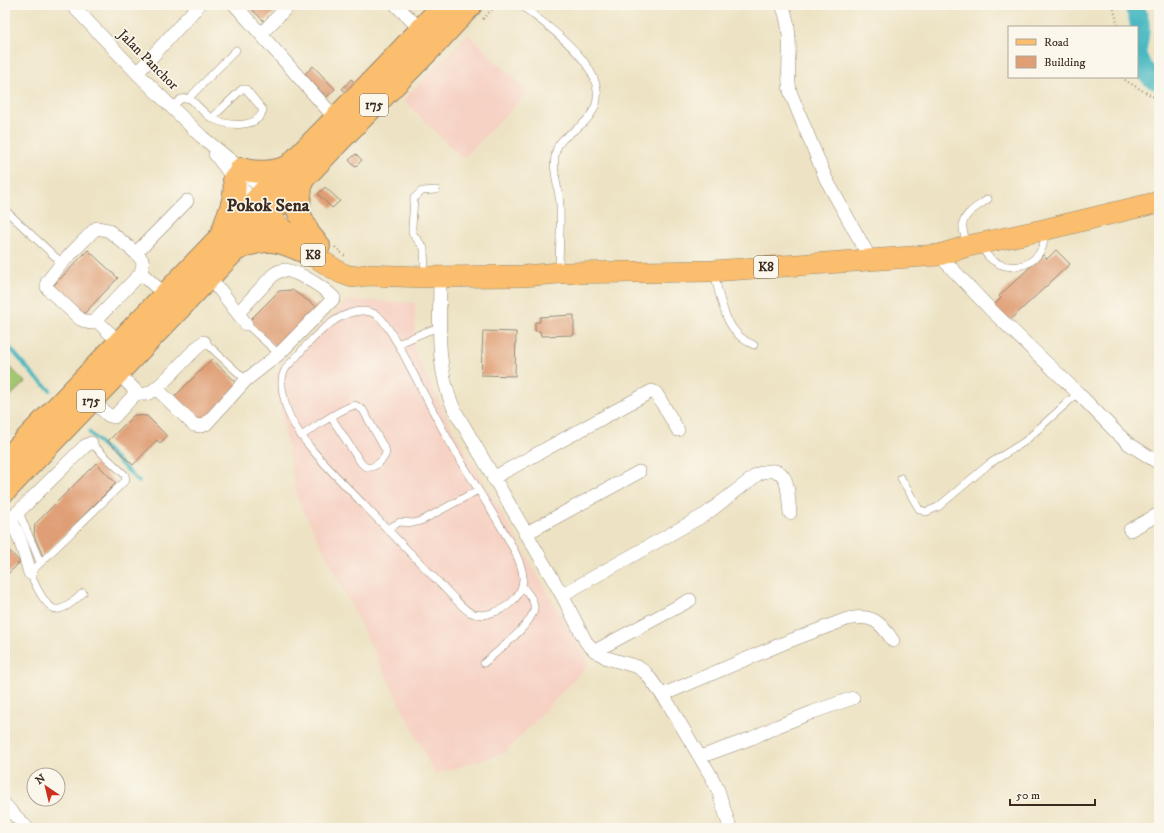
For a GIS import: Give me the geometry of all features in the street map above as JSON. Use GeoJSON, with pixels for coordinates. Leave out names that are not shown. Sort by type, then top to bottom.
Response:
{"type":"FeatureCollection","features":[{"type":"Feature","properties":{"kind":"highway","name":"175"},"geometry":{"type":"LineString","coordinates":[[296,173],[335,118],[421,30],[443,5]]}},
{"type":"Feature","properties":{"kind":"highway","name":"175"},"geometry":{"type":"LineString","coordinates":[[5,461],[165,294],[228,243],[296,173],[435,44],[476,13]]}},
{"type":"Feature","properties":{"kind":"highway"},"geometry":{"type":"LineString","coordinates":[[277,170],[296,173],[298,211],[309,234],[321,248],[277,240],[228,243],[238,174],[255,172],[262,173],[277,170]]}},
{"type":"Feature","properties":{"kind":"highway","name":"175"},"geometry":{"type":"LineString","coordinates":[[5,491],[208,279],[228,243]]}},
{"type":"Feature","properties":{"kind":"main road","name":"K8"},"geometry":{"type":"LineString","coordinates":[[266,204],[321,248],[341,272],[352,277],[367,275],[524,276],[559,273],[713,271],[939,255],[974,245],[1044,230],[1159,202]]}},
{"type":"Feature","properties":{"kind":"street","name":"Jalan Panchor"},"geometry":{"type":"LineString","coordinates":[[72,5],[266,204]]}},
{"type":"Feature","properties":{"kind":"street"},"geometry":{"type":"LineString","coordinates":[[137,73],[199,5]]}},
{"type":"Feature","properties":{"kind":"street"},"geometry":{"type":"LineString","coordinates":[[235,5],[335,118]]}},
{"type":"Feature","properties":{"kind":"street"},"geometry":{"type":"LineString","coordinates":[[261,34],[289,5]]}},
{"type":"Feature","properties":{"kind":"street"},"geometry":{"type":"LineString","coordinates":[[396,5],[421,30]]}},
{"type":"Feature","properties":{"kind":"street"},"geometry":{"type":"LineString","coordinates":[[782,5],[788,24],[788,84],[791,94],[826,179],[871,260]]}},
{"type":"Feature","properties":{"kind":"street"},"geometry":{"type":"LineString","coordinates":[[136,253],[187,201]]}},
{"type":"Feature","properties":{"kind":"street"},"geometry":{"type":"LineString","coordinates":[[98,228],[108,230],[136,253],[142,260],[143,264],[141,273],[96,320],[90,323],[80,319],[49,290],[47,286],[47,282],[62,263],[93,231],[98,228]]}},
{"type":"Feature","properties":{"kind":"street"},"geometry":{"type":"LineString","coordinates":[[939,255],[991,310],[1129,444],[1159,463]]}},
{"type":"Feature","properties":{"kind":"street"},"geometry":{"type":"LineString","coordinates":[[156,388],[194,425],[201,426],[206,424],[246,380],[279,354],[334,298],[321,286],[284,270],[273,275],[242,318],[220,290],[208,279]]}},
{"type":"Feature","properties":{"kind":"street"},"geometry":{"type":"LineString","coordinates":[[141,273],[165,294]]}},
{"type":"Feature","properties":{"kind":"street"},"geometry":{"type":"LineString","coordinates":[[432,276],[440,328],[441,358],[448,396],[454,409],[525,534],[562,595],[586,642],[607,658],[638,667],[646,674],[662,695],[700,757],[718,790],[730,828]]}},
{"type":"Feature","properties":{"kind":"street"},"geometry":{"type":"LineString","coordinates":[[96,320],[119,342]]}},
{"type":"Feature","properties":{"kind":"street"},"geometry":{"type":"LineString","coordinates":[[118,373],[137,392],[141,395],[146,394],[156,388],[204,342]]}},
{"type":"Feature","properties":{"kind":"street"},"geometry":{"type":"LineString","coordinates":[[493,478],[652,391],[656,393],[678,430]]}},
{"type":"Feature","properties":{"kind":"street"},"geometry":{"type":"LineString","coordinates":[[92,400],[108,415],[114,417],[137,392]]}},
{"type":"Feature","properties":{"kind":"street"},"geometry":{"type":"LineString","coordinates":[[30,573],[12,514],[85,446],[91,443]]}},
{"type":"Feature","properties":{"kind":"street"},"geometry":{"type":"LineString","coordinates":[[562,595],[706,514],[758,474],[768,470],[780,472],[786,480],[790,513]]}},
{"type":"Feature","properties":{"kind":"street"},"geometry":{"type":"LineString","coordinates":[[525,534],[639,472]]}},
{"type":"Feature","properties":{"kind":"street"},"geometry":{"type":"LineString","coordinates":[[1130,530],[1159,514]]}},
{"type":"Feature","properties":{"kind":"street"},"geometry":{"type":"LineString","coordinates":[[595,650],[690,600]]}},
{"type":"Feature","properties":{"kind":"street"},"geometry":{"type":"LineString","coordinates":[[662,695],[784,643],[847,619],[862,617],[876,620],[884,627],[893,641]]}},
{"type":"Feature","properties":{"kind":"street"},"geometry":{"type":"LineString","coordinates":[[700,757],[752,738],[813,712],[853,698]]}},
{"type":"Feature","properties":{"kind":"street"},"geometry":{"type":"LineString","coordinates":[[5,805],[26,828]]}},
{"type":"Feature","properties":{"kind":"lane"},"geometry":{"type":"LineString","coordinates":[[521,5],[561,38],[584,60],[593,75],[596,86],[596,100],[592,113],[586,122],[578,129],[561,140],[556,149],[554,159],[560,205],[559,273]]}},
{"type":"Feature","properties":{"kind":"lane"},"geometry":{"type":"LineString","coordinates":[[172,107],[181,99],[189,98],[236,50]]}},
{"type":"Feature","properties":{"kind":"lane"},"geometry":{"type":"LineString","coordinates":[[189,98],[212,118],[231,123],[249,124],[255,122],[262,115],[263,110],[246,89],[242,89],[212,118]]}},
{"type":"Feature","properties":{"kind":"lane"},"geometry":{"type":"LineString","coordinates":[[432,276],[424,248],[412,233],[412,227],[414,198],[422,191],[436,190]]}},
{"type":"Feature","properties":{"kind":"lane"},"geometry":{"type":"LineString","coordinates":[[988,199],[967,215],[964,219],[962,228],[974,245],[997,264],[1007,267],[1018,267],[1028,263],[1036,257],[1042,248],[1044,230]]}},
{"type":"Feature","properties":{"kind":"lane"},"geometry":{"type":"LineString","coordinates":[[5,210],[62,263]]}},
{"type":"Feature","properties":{"kind":"lane"},"geometry":{"type":"LineString","coordinates":[[713,271],[723,309],[731,327],[744,341],[754,345]]}},
{"type":"Feature","properties":{"kind":"lane"},"geometry":{"type":"LineString","coordinates":[[355,312],[369,312],[378,316],[384,322],[398,344],[448,439],[509,541],[522,568],[522,586],[516,598],[508,606],[496,612],[475,615],[462,606],[344,484],[301,436],[291,420],[286,406],[282,379],[285,370],[317,334],[328,325],[339,318],[355,312]]}},
{"type":"Feature","properties":{"kind":"lane"},"geometry":{"type":"LineString","coordinates":[[242,318],[279,354]]}},
{"type":"Feature","properties":{"kind":"lane"},"geometry":{"type":"LineString","coordinates":[[398,344],[425,332],[440,328]]}},
{"type":"Feature","properties":{"kind":"lane"},"geometry":{"type":"LineString","coordinates":[[204,342],[246,380]]}},
{"type":"Feature","properties":{"kind":"lane"},"geometry":{"type":"LineString","coordinates":[[902,478],[919,509],[926,512],[938,507],[989,464],[1024,442],[1078,393]]}},
{"type":"Feature","properties":{"kind":"lane"},"geometry":{"type":"LineString","coordinates":[[301,436],[331,417],[348,407],[354,405],[363,410],[386,451],[386,455],[383,460],[370,468],[366,467],[331,417]]}},
{"type":"Feature","properties":{"kind":"lane"},"geometry":{"type":"LineString","coordinates":[[83,593],[66,606],[56,610],[44,599],[30,573],[126,480],[125,475],[91,443]]}},
{"type":"Feature","properties":{"kind":"lane"},"geometry":{"type":"LineString","coordinates":[[387,529],[400,522],[414,523],[422,520],[478,490]]}},
{"type":"Feature","properties":{"kind":"lane"},"geometry":{"type":"LineString","coordinates":[[12,514],[40,562]]}},
{"type":"Feature","properties":{"kind":"lane"},"geometry":{"type":"LineString","coordinates":[[484,663],[529,621],[533,614],[534,604],[522,586]]}},
{"type":"Feature","properties":{"kind":"path"},"geometry":{"type":"LineString","coordinates":[[476,13],[496,5]]}},
{"type":"Feature","properties":{"kind":"path"},"geometry":{"type":"LineString","coordinates":[[1113,5],[1118,26]]}},
{"type":"Feature","properties":{"kind":"path"},"geometry":{"type":"LineString","coordinates":[[1123,78],[1159,100]]}},
{"type":"Feature","properties":{"kind":"path"},"geometry":{"type":"LineString","coordinates":[[321,248],[347,257]]}},
{"type":"Feature","properties":{"kind":"shaded area"},"geometry":{"type":"Polygon","coordinates":[[[468,34],[528,92],[463,159],[403,100],[468,34]]]}},
{"type":"Feature","properties":{"kind":"shaded area"},"geometry":{"type":"Polygon","coordinates":[[[347,300],[416,303],[414,351],[448,420],[589,664],[505,753],[435,774],[297,498],[274,374],[347,300]]]}},
{"type":"Feature","properties":{"kind":"green space"},"geometry":{"type":"Polygon","coordinates":[[[5,362],[25,382],[5,401],[5,362]]]}},
{"type":"Feature","properties":{"kind":"building"},"geometry":{"type":"Polygon","coordinates":[[[247,5],[281,5],[265,22],[247,5]]]}},
{"type":"Feature","properties":{"kind":"building"},"geometry":{"type":"Polygon","coordinates":[[[313,66],[335,89],[327,97],[304,75],[313,66]]]}},
{"type":"Feature","properties":{"kind":"building"},"geometry":{"type":"Polygon","coordinates":[[[351,79],[355,83],[346,92],[342,89],[351,79]]]}},
{"type":"Feature","properties":{"kind":"building"},"geometry":{"type":"Polygon","coordinates":[[[356,154],[362,160],[355,167],[349,160],[356,154]]]}},
{"type":"Feature","properties":{"kind":"building"},"geometry":{"type":"Polygon","coordinates":[[[325,187],[340,201],[332,208],[318,194],[325,187]]]}},
{"type":"Feature","properties":{"kind":"building"},"geometry":{"type":"Polygon","coordinates":[[[88,250],[118,278],[83,315],[53,286],[88,250]]]}},
{"type":"Feature","properties":{"kind":"building"},"geometry":{"type":"Polygon","coordinates":[[[1056,250],[1070,264],[1008,322],[993,306],[1001,298],[999,296],[1043,255],[1047,259],[1056,250]]]}},
{"type":"Feature","properties":{"kind":"building"},"geometry":{"type":"Polygon","coordinates":[[[292,290],[319,308],[278,349],[249,321],[279,291],[292,290]]]}},
{"type":"Feature","properties":{"kind":"building"},"geometry":{"type":"Polygon","coordinates":[[[574,315],[574,335],[541,336],[540,331],[535,331],[535,322],[540,322],[540,317],[574,315]]]}},
{"type":"Feature","properties":{"kind":"building"},"geometry":{"type":"Polygon","coordinates":[[[483,331],[516,332],[515,376],[481,375],[483,331]]]}},
{"type":"Feature","properties":{"kind":"building"},"geometry":{"type":"Polygon","coordinates":[[[212,359],[239,385],[200,425],[173,398],[212,359]]]}},
{"type":"Feature","properties":{"kind":"building"},"geometry":{"type":"Polygon","coordinates":[[[134,415],[147,416],[167,436],[160,443],[157,440],[133,465],[108,441],[134,415]]]}},
{"type":"Feature","properties":{"kind":"building"},"geometry":{"type":"Polygon","coordinates":[[[96,463],[116,483],[43,556],[34,535],[35,524],[96,463]]]}},
{"type":"Feature","properties":{"kind":"building"},"geometry":{"type":"Polygon","coordinates":[[[5,546],[20,562],[5,577],[5,546]]]}},
{"type":"Feature","properties":{"kind":"waterway"},"geometry":{"type":"LineString","coordinates":[[1133,5],[1140,26],[1138,43]]}},
{"type":"Feature","properties":{"kind":"waterway"},"geometry":{"type":"LineString","coordinates":[[1138,59],[1145,72],[1159,81]]}},
{"type":"Feature","properties":{"kind":"waterway"},"geometry":{"type":"LineString","coordinates":[[5,342],[35,377],[50,390]]}},
{"type":"Feature","properties":{"kind":"waterway"},"geometry":{"type":"LineString","coordinates":[[89,432],[139,482]]}},
{"type":"Feature","properties":{"kind":"district","name":"Pokok Sena"},"geometry":{"type":"Point","coordinates":[268,206]}}]}
